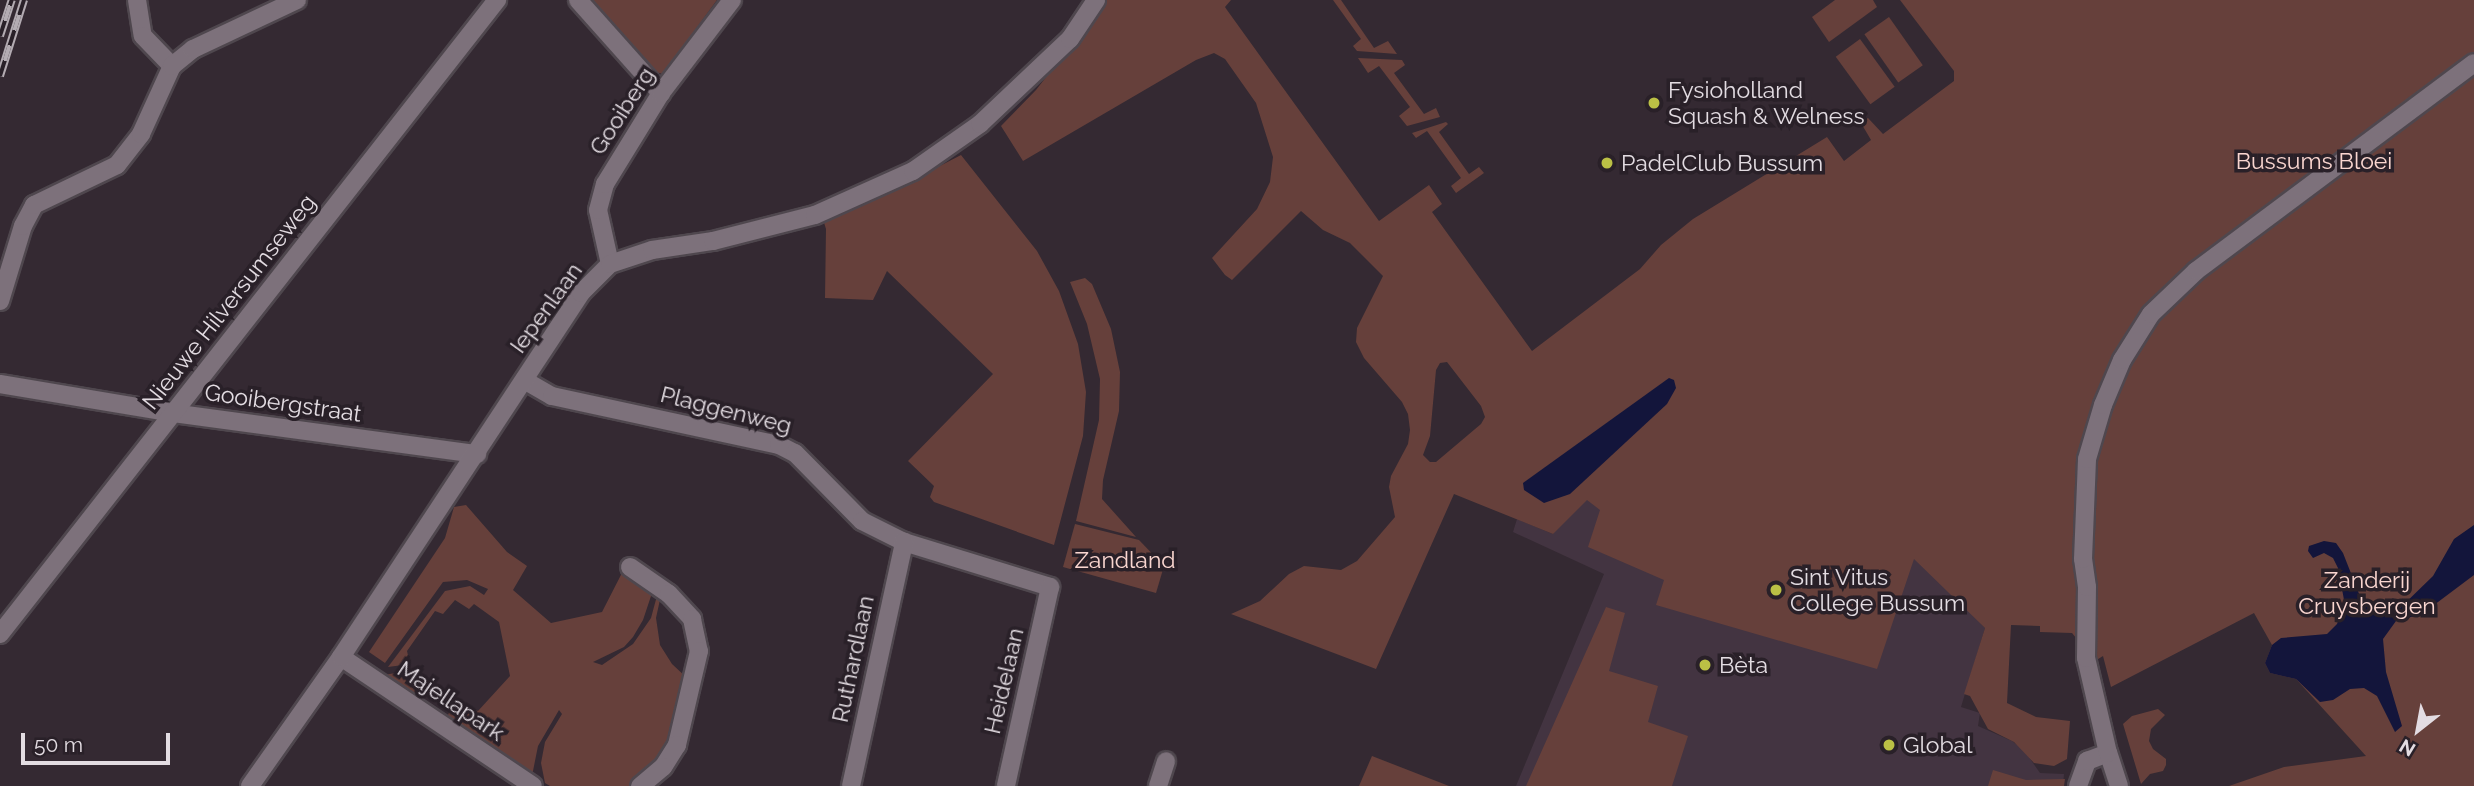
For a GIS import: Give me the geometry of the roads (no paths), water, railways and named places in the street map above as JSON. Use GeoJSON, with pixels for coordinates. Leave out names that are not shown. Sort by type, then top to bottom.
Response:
{"type":"FeatureCollection","features":[{"type":"Feature","properties":{"kind":"street"},"geometry":{"type":"LineString","coordinates":[[137,0],[143,36],[172,66]]}},
{"type":"Feature","properties":{"kind":"street"},"geometry":{"type":"LineString","coordinates":[[0,301],[23,226],[34,205],[117,164],[141,134],[172,66],[193,49],[297,0]]}},
{"type":"Feature","properties":{"kind":"street","name":"Nieuwe Hilversumseweg"},"geometry":{"type":"LineString","coordinates":[[0,634],[496,0]]}},
{"type":"Feature","properties":{"kind":"street"},"geometry":{"type":"LineString","coordinates":[[578,0],[661,93]]}},
{"type":"Feature","properties":{"kind":"street","name":"Gooiberg"},"geometry":{"type":"LineString","coordinates":[[610,264],[598,211],[605,184],[661,93],[732,0]]}},
{"type":"Feature","properties":{"kind":"street","name":"Iepenlaan"},"geometry":{"type":"LineString","coordinates":[[250,786],[341,657],[581,293],[610,264],[652,250],[713,241],[815,215],[913,171],[980,124],[1070,39],[1096,0]]}},
{"type":"Feature","properties":{"kind":"street"},"geometry":{"type":"LineString","coordinates":[[2119,786],[2108,753],[2086,658],[2087,587],[2083,559],[2087,459],[2103,405],[2122,360],[2151,313],[2196,271],[2474,63]]}},
{"type":"Feature","properties":{"kind":"street","name":"Plaggenweg"},"geometry":{"type":"LineString","coordinates":[[524,380],[552,396],[779,445],[795,453],[862,521],[904,542],[1050,587]]}},
{"type":"Feature","properties":{"kind":"street","name":"Gooibergstraat"},"geometry":{"type":"LineString","coordinates":[[0,384],[173,413],[477,454]]}},
{"type":"Feature","properties":{"kind":"street","name":"Ruthardlaan"},"geometry":{"type":"LineString","coordinates":[[851,786],[904,542]]}},
{"type":"Feature","properties":{"kind":"street"},"geometry":{"type":"LineString","coordinates":[[629,567],[669,594],[692,619],[699,651],[677,745],[663,767],[640,786]]}},
{"type":"Feature","properties":{"kind":"street","name":"Heidelaan"},"geometry":{"type":"LineString","coordinates":[[1006,786],[1050,587]]}},
{"type":"Feature","properties":{"kind":"street","name":"Majellapark"},"geometry":{"type":"LineString","coordinates":[[341,657],[533,786]]}},
{"type":"Feature","properties":{"kind":"street"},"geometry":{"type":"LineString","coordinates":[[2078,786],[2087,761],[2108,753]]}},
{"type":"Feature","properties":{"kind":"street"},"geometry":{"type":"LineString","coordinates":[[1158,786],[1166,761]]}},
{"type":"Feature","properties":{"kind":"railway"},"geometry":{"type":"LineString","coordinates":[[0,36],[12,0]]}},
{"type":"Feature","properties":{"kind":"railway"},"geometry":{"type":"LineString","coordinates":[[0,76],[24,0]]}},
{"type":"Feature","properties":{"kind":"place","name":"Fysioholland Squash & Welness"},"geometry":{"type":"Point","coordinates":[1654,103]}},
{"type":"Feature","properties":{"kind":"place","name":"PadelClub Bussum"},"geometry":{"type":"Point","coordinates":[1607,163]}},
{"type":"Feature","properties":{"kind":"place","name":"Sint Vitus College Bussum"},"geometry":{"type":"Point","coordinates":[1776,590]}},
{"type":"Feature","properties":{"kind":"place","name":"Bèta"},"geometry":{"type":"Point","coordinates":[1705,665]}},
{"type":"Feature","properties":{"kind":"place","name":"Global"},"geometry":{"type":"Point","coordinates":[1889,745]}},
{"type":"Feature","properties":{"kind":"park label","name":"Bussums Bloei"},"geometry":{"type":"Point","coordinates":[2314,161]}},
{"type":"Feature","properties":{"kind":"park label","name":"Zandland"},"geometry":{"type":"Point","coordinates":[1125,560]}},
{"type":"Feature","properties":{"kind":"park label","name":"Zanderij Cruysbergen"},"geometry":{"type":"Point","coordinates":[2367,593]}}]}
